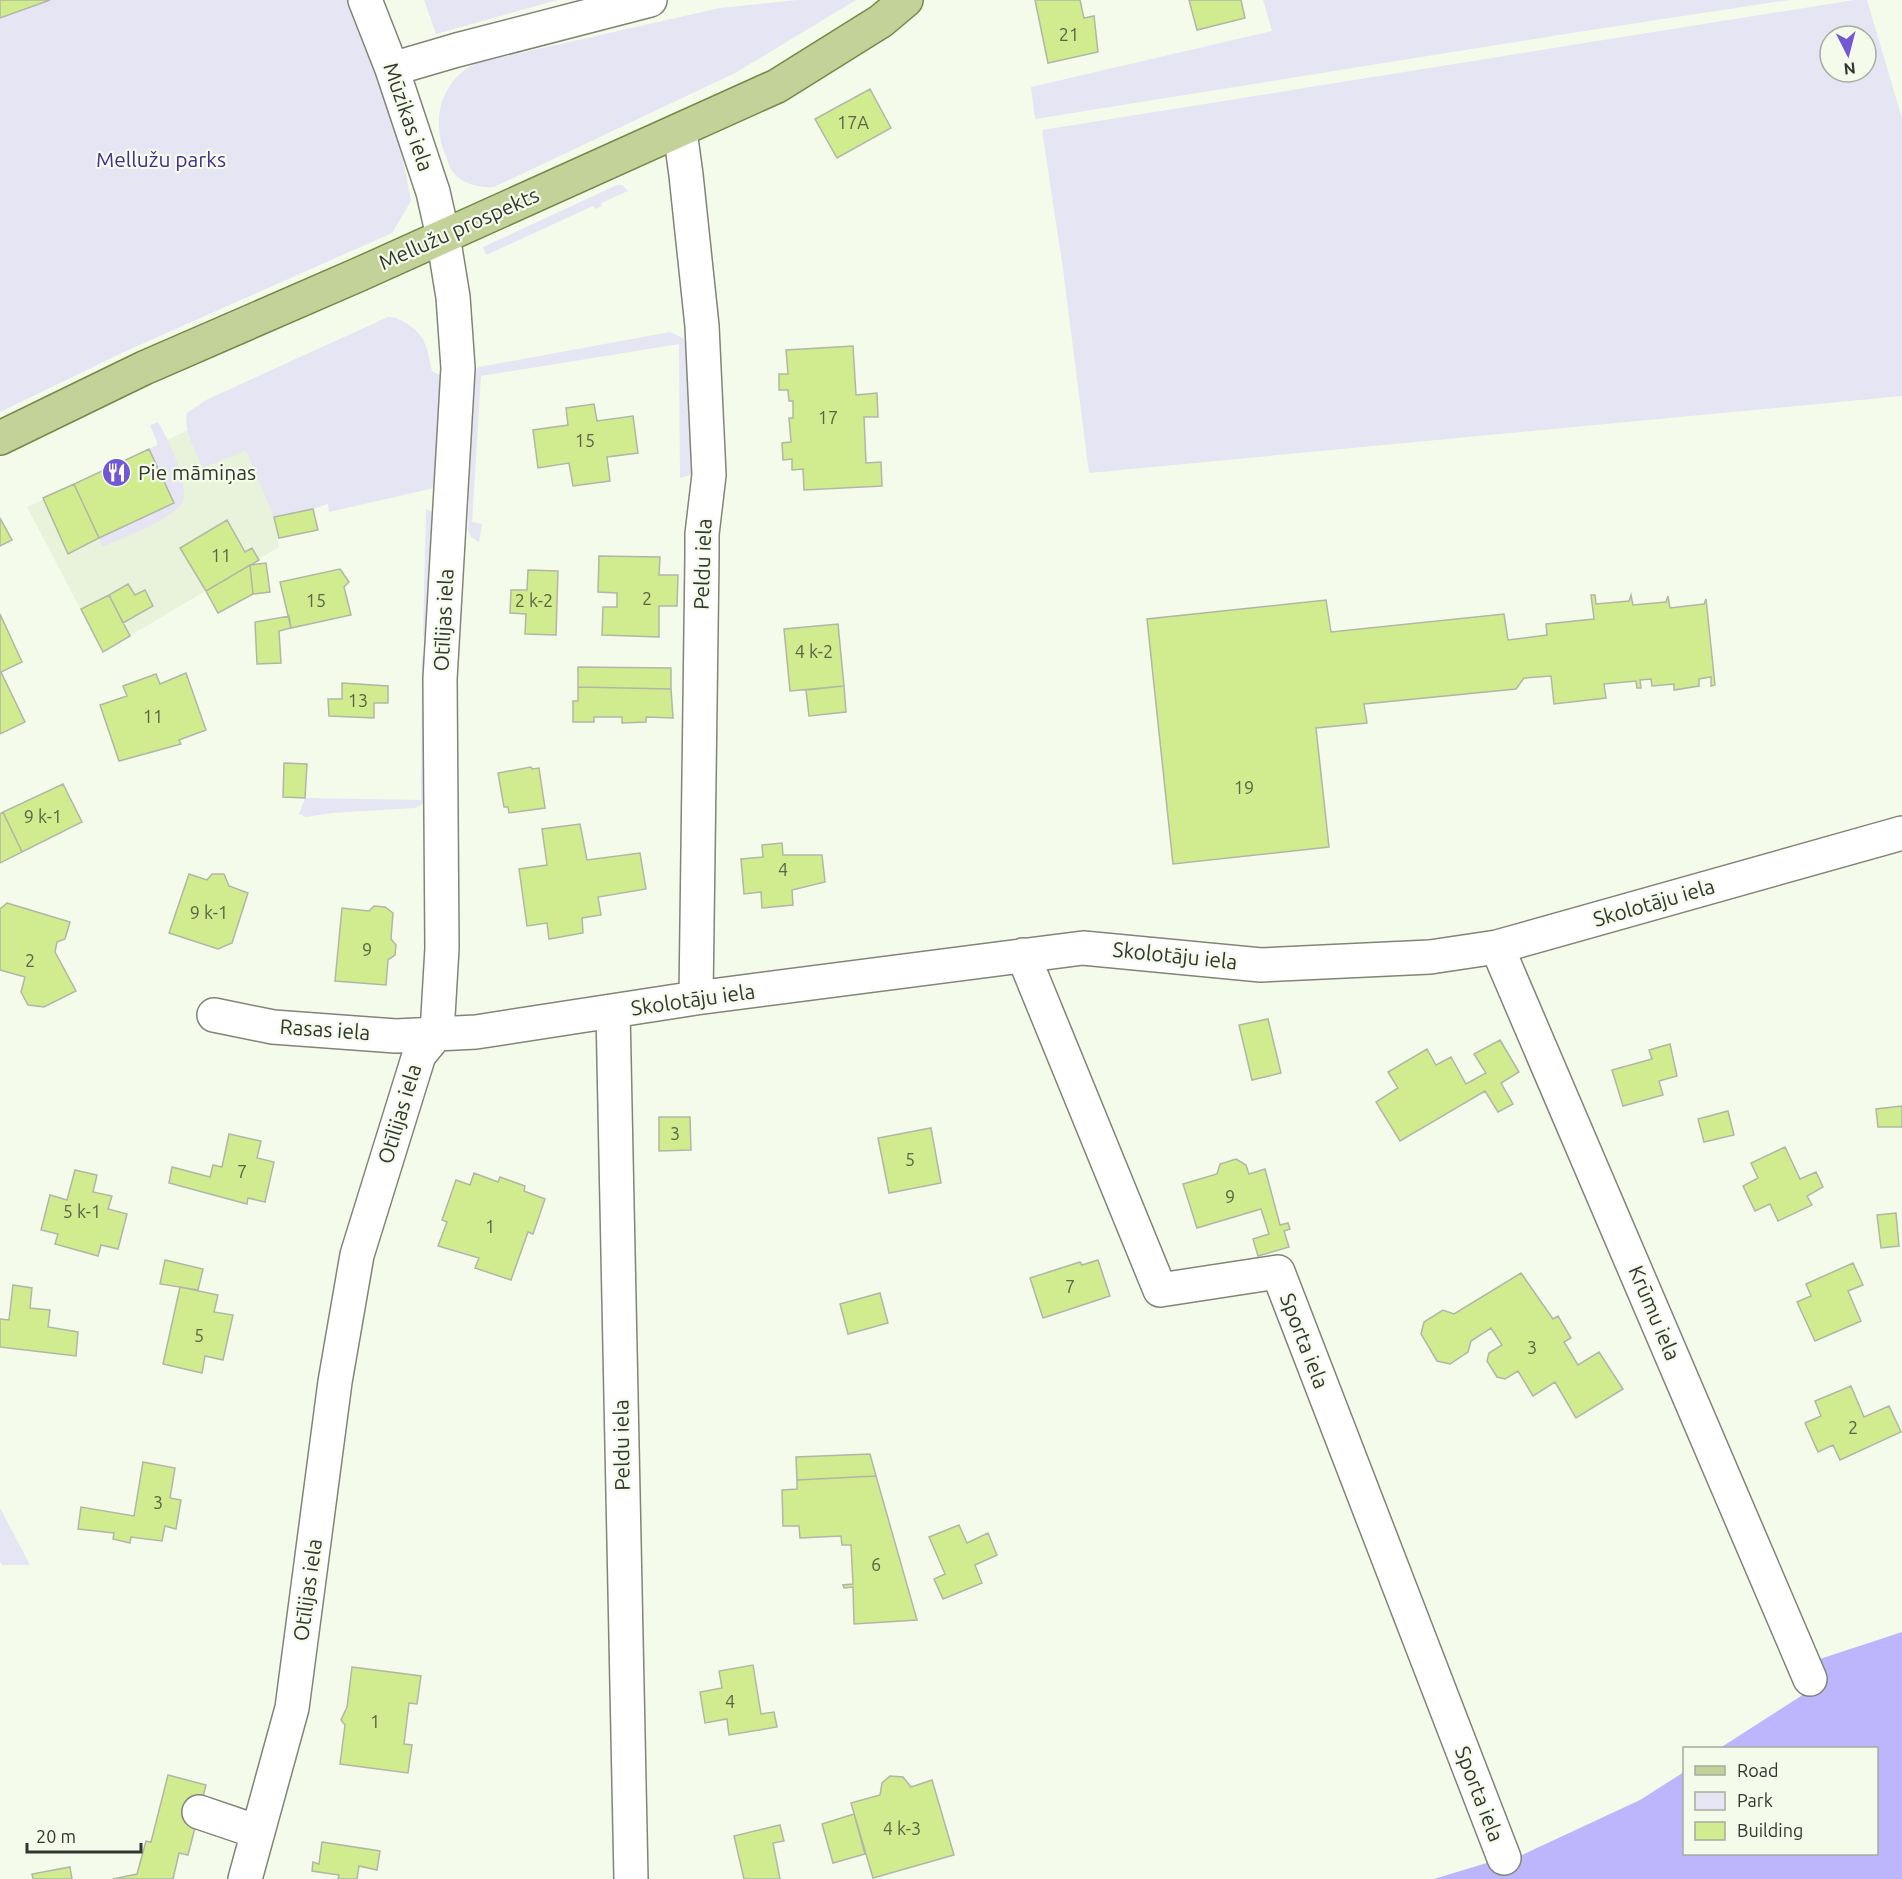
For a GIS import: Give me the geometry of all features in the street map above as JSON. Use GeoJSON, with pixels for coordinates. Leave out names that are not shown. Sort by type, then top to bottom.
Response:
{"type":"FeatureCollection","features":[{"type":"Feature","properties":{"kind":"main road","name":"Mellužu prospekts"},"geometry":{"type":"LineString","coordinates":[[0,438],[144,368],[777,86],[881,21],[906,0]]}},
{"type":"Feature","properties":{"kind":"street","name":"Mūzikas iela"},"geometry":{"type":"LineString","coordinates":[[365,0],[392,69],[433,192],[443,236]]}},
{"type":"Feature","properties":{"kind":"street"},"geometry":{"type":"LineString","coordinates":[[392,69],[650,0]]}},
{"type":"Feature","properties":{"kind":"street","name":"Peldu iela"},"geometry":{"type":"LineString","coordinates":[[680,131],[702,326],[709,475],[702,534],[696,998]]}},
{"type":"Feature","properties":{"kind":"street","name":"Otīlijas iela"},"geometry":{"type":"LineString","coordinates":[[245,1879],[292,1708],[335,1382],[357,1255],[419,1054],[437,1033],[442,948],[440,679],[459,368],[453,297],[443,236]]}},
{"type":"Feature","properties":{"kind":"street","name":"Skolotāju iela"},"geometry":{"type":"LineString","coordinates":[[437,1033],[476,1032],[696,998],[1083,948],[1261,965],[1430,957],[1497,947],[1902,833]]}},
{"type":"Feature","properties":{"kind":"street","name":"Krūmu iela"},"geometry":{"type":"LineString","coordinates":[[1497,947],[1810,1679]]}},
{"type":"Feature","properties":{"kind":"street","name":"Sporta iela"},"geometry":{"type":"LineString","coordinates":[[1023,955],[1160,1290],[1278,1272],[1504,1858]]}},
{"type":"Feature","properties":{"kind":"street","name":"Peldu iela"},"geometry":{"type":"LineString","coordinates":[[613,1011],[631,1879]]}},
{"type":"Feature","properties":{"kind":"street","name":"Rasas iela"},"geometry":{"type":"LineString","coordinates":[[214,1015],[273,1027],[396,1036],[437,1033]]}},
{"type":"Feature","properties":{"kind":"street"},"geometry":{"type":"LineString","coordinates":[[199,1812],[258,1832]]}},
{"type":"Feature","properties":{"kind":"shaded area"},"geometry":{"type":"Polygon","coordinates":[[[257,397],[279,547],[103,652],[27,507],[257,397]]]}},
{"type":"Feature","properties":{"kind":"shaded area"},"geometry":{"type":"Polygon","coordinates":[[[1902,1632],[1902,1879],[1434,1879],[1522,1855],[1640,1800],[1683,1773],[1683,1855],[1878,1855],[1878,1747],[1722,1747],[1801,1696],[1820,1659],[1902,1632]]]}},
{"type":"Feature","properties":{"kind":"green space","name":"Mellužu parks"},"geometry":{"type":"Polygon","coordinates":[[[0,0],[350,0],[379,72],[402,154],[411,201],[392,233],[126,351],[0,412],[0,0]]]}},
{"type":"Feature","properties":{"kind":"green space"},"geometry":{"type":"Polygon","coordinates":[[[424,0],[557,0],[436,34],[424,0]]]}},
{"type":"Feature","properties":{"kind":"green space"},"geometry":{"type":"Polygon","coordinates":[[[797,0],[856,0],[735,73],[494,187],[477,186],[466,182],[451,169],[439,128],[442,102],[454,80],[476,63],[720,8],[797,0]]]}},
{"type":"Feature","properties":{"kind":"green space"},"geometry":{"type":"Polygon","coordinates":[[[1263,0],[1789,0],[1035,119],[1031,87],[1272,31],[1263,0]]]}},
{"type":"Feature","properties":{"kind":"green space"},"geometry":{"type":"Polygon","coordinates":[[[1854,0],[1867,0],[1874,24],[1818,24],[1818,84],[1878,84],[1878,37],[1902,118],[1902,396],[1089,473],[1063,269],[1042,130],[1854,0]]]}},
{"type":"Feature","properties":{"kind":"green space"},"geometry":{"type":"Polygon","coordinates":[[[617,185],[622,185],[628,191],[601,203],[602,206],[595,209],[593,206],[486,255],[483,247],[617,185]]]}},
{"type":"Feature","properties":{"kind":"green space"},"geometry":{"type":"Polygon","coordinates":[[[388,317],[406,323],[418,333],[425,344],[432,371],[440,375],[434,488],[329,512],[328,504],[274,517],[246,450],[203,468],[188,434],[187,413],[206,400],[388,317]]]}},
{"type":"Feature","properties":{"kind":"green space"},"geometry":{"type":"Polygon","coordinates":[[[670,332],[683,338],[687,347],[691,475],[680,478],[679,344],[481,376],[472,522],[482,524],[479,542],[471,537],[468,530],[473,372],[479,367],[670,332]]]}},
{"type":"Feature","properties":{"kind":"green space"},"geometry":{"type":"Polygon","coordinates":[[[158,422],[180,473],[183,484],[183,502],[179,508],[159,521],[102,547],[99,538],[174,503],[149,449],[158,445],[150,425],[158,422]]]}},
{"type":"Feature","properties":{"kind":"green space"},"geometry":{"type":"Polygon","coordinates":[[[426,509],[434,513],[427,635],[423,636],[426,509]]]}},
{"type":"Feature","properties":{"kind":"green space"},"geometry":{"type":"Polygon","coordinates":[[[422,656],[427,656],[426,802],[415,808],[332,813],[306,817],[299,814],[305,798],[421,800],[422,656]]]}},
{"type":"Feature","properties":{"kind":"green space"},"geometry":{"type":"Polygon","coordinates":[[[0,1508],[30,1565],[2,1565],[0,1562],[0,1508]]]}},
{"type":"Feature","properties":{"kind":"building"},"geometry":{"type":"Polygon","coordinates":[[[0,0],[50,0],[0,18],[0,0]]]}},
{"type":"Feature","properties":{"kind":"building"},"geometry":{"type":"Polygon","coordinates":[[[1035,0],[1080,0],[1084,18],[1094,16],[1098,52],[1048,63],[1035,0]]]}},
{"type":"Feature","properties":{"kind":"building"},"geometry":{"type":"Polygon","coordinates":[[[1189,0],[1241,0],[1245,18],[1197,30],[1189,0]]]}},
{"type":"Feature","properties":{"kind":"building"},"geometry":{"type":"Polygon","coordinates":[[[870,89],[891,128],[837,158],[815,119],[870,89]]]}},
{"type":"Feature","properties":{"kind":"building"},"geometry":{"type":"Polygon","coordinates":[[[853,346],[856,395],[877,393],[878,417],[864,417],[866,463],[881,462],[882,486],[804,490],[803,469],[792,470],[792,459],[783,460],[782,443],[791,442],[789,418],[793,418],[793,401],[789,401],[788,390],[779,390],[779,374],[788,374],[786,350],[853,346]]]}},
{"type":"Feature","properties":{"kind":"building"},"geometry":{"type":"Polygon","coordinates":[[[594,404],[597,421],[633,416],[638,453],[607,457],[610,481],[573,486],[569,463],[538,468],[533,430],[568,425],[566,408],[594,404]]]}},
{"type":"Feature","properties":{"kind":"building"},"geometry":{"type":"Polygon","coordinates":[[[149,449],[174,503],[99,538],[74,484],[149,449]]]}},
{"type":"Feature","properties":{"kind":"building"},"geometry":{"type":"Polygon","coordinates":[[[74,484],[99,538],[68,554],[43,498],[74,484]]]}},
{"type":"Feature","properties":{"kind":"building"},"geometry":{"type":"Polygon","coordinates":[[[313,509],[318,530],[279,538],[274,517],[313,509]]]}},
{"type":"Feature","properties":{"kind":"building"},"geometry":{"type":"Polygon","coordinates":[[[0,518],[12,540],[0,546],[0,518]]]}},
{"type":"Feature","properties":{"kind":"building"},"geometry":{"type":"Polygon","coordinates":[[[227,520],[245,552],[252,548],[259,560],[206,591],[180,548],[227,520]]]}},
{"type":"Feature","properties":{"kind":"building"},"geometry":{"type":"Polygon","coordinates":[[[599,556],[660,557],[659,575],[678,575],[677,606],[659,606],[659,637],[602,635],[603,607],[617,607],[617,593],[598,592],[599,556]]]}},
{"type":"Feature","properties":{"kind":"building"},"geometry":{"type":"Polygon","coordinates":[[[266,563],[270,592],[253,594],[250,565],[266,563]]]}},
{"type":"Feature","properties":{"kind":"building"},"geometry":{"type":"Polygon","coordinates":[[[250,565],[253,594],[218,613],[206,591],[250,565]]]}},
{"type":"Feature","properties":{"kind":"building"},"geometry":{"type":"Polygon","coordinates":[[[340,569],[349,582],[344,587],[351,615],[291,628],[280,582],[340,569]]]}},
{"type":"Feature","properties":{"kind":"building"},"geometry":{"type":"Polygon","coordinates":[[[528,570],[558,571],[556,635],[525,634],[526,614],[510,613],[511,590],[527,590],[528,570]]]}},
{"type":"Feature","properties":{"kind":"building"},"geometry":{"type":"Polygon","coordinates":[[[128,584],[135,595],[145,590],[153,606],[123,623],[109,595],[128,584]]]}},
{"type":"Feature","properties":{"kind":"building"},"geometry":{"type":"Polygon","coordinates":[[[109,595],[130,636],[103,652],[81,609],[109,595]]]}},
{"type":"Feature","properties":{"kind":"building"},"geometry":{"type":"Polygon","coordinates":[[[1591,595],[1595,595],[1596,604],[1629,601],[1631,595],[1633,605],[1666,602],[1668,596],[1670,608],[1704,604],[1706,599],[1715,685],[1711,686],[1711,677],[1699,679],[1699,686],[1674,690],[1674,684],[1652,686],[1651,679],[1640,680],[1641,688],[1637,688],[1636,681],[1604,684],[1606,698],[1554,704],[1551,676],[1524,678],[1516,689],[1364,704],[1367,723],[1316,728],[1329,847],[1173,864],[1147,619],[1326,600],[1331,632],[1504,614],[1508,640],[1547,635],[1546,624],[1594,619],[1591,595]]]}},
{"type":"Feature","properties":{"kind":"building"},"geometry":{"type":"Polygon","coordinates":[[[0,614],[22,662],[1,672],[25,722],[0,734],[0,614]]]}},
{"type":"Feature","properties":{"kind":"building"},"geometry":{"type":"Polygon","coordinates":[[[289,616],[291,628],[279,631],[281,663],[257,664],[255,622],[289,616]]]}},
{"type":"Feature","properties":{"kind":"building"},"geometry":{"type":"Polygon","coordinates":[[[838,624],[844,686],[790,691],[784,629],[838,624]]]}},
{"type":"Feature","properties":{"kind":"building"},"geometry":{"type":"Polygon","coordinates":[[[578,667],[671,668],[671,689],[578,687],[578,667]]]}},
{"type":"Feature","properties":{"kind":"building"},"geometry":{"type":"Polygon","coordinates":[[[186,673],[206,730],[179,740],[181,744],[119,761],[100,705],[127,696],[123,686],[156,674],[160,684],[186,673]]]}},
{"type":"Feature","properties":{"kind":"building"},"geometry":{"type":"Polygon","coordinates":[[[342,683],[388,686],[388,703],[374,703],[374,718],[329,716],[328,699],[342,699],[342,683]]]}},
{"type":"Feature","properties":{"kind":"building"},"geometry":{"type":"Polygon","coordinates":[[[844,686],[846,712],[809,716],[806,690],[844,686]]]}},
{"type":"Feature","properties":{"kind":"building"},"geometry":{"type":"Polygon","coordinates":[[[578,687],[671,689],[673,718],[646,717],[646,722],[622,723],[622,717],[594,717],[594,722],[573,722],[573,701],[578,701],[578,687]]]}},
{"type":"Feature","properties":{"kind":"building"},"geometry":{"type":"Polygon","coordinates":[[[284,763],[307,764],[305,798],[283,797],[284,763]]]}},
{"type":"Feature","properties":{"kind":"building"},"geometry":{"type":"Polygon","coordinates":[[[531,767],[532,769],[539,768],[545,808],[509,813],[508,807],[504,807],[498,773],[531,767]]]}},
{"type":"Feature","properties":{"kind":"building"},"geometry":{"type":"Polygon","coordinates":[[[63,784],[82,822],[22,852],[3,812],[63,784]]]}},
{"type":"Feature","properties":{"kind":"building"},"geometry":{"type":"Polygon","coordinates":[[[3,812],[22,852],[0,863],[0,814],[3,812]]]}},
{"type":"Feature","properties":{"kind":"building"},"geometry":{"type":"Polygon","coordinates":[[[580,824],[587,860],[640,853],[646,889],[598,897],[601,915],[582,918],[583,933],[549,939],[547,923],[527,926],[519,869],[547,865],[542,829],[580,824]]]}},
{"type":"Feature","properties":{"kind":"building"},"geometry":{"type":"Polygon","coordinates":[[[782,843],[783,855],[822,855],[825,882],[792,890],[793,905],[762,908],[761,892],[744,894],[741,859],[763,857],[762,845],[782,843]]]}},
{"type":"Feature","properties":{"kind":"building"},"geometry":{"type":"Polygon","coordinates":[[[189,874],[207,880],[212,874],[224,874],[229,886],[248,893],[232,943],[218,949],[169,933],[189,874]]]}},
{"type":"Feature","properties":{"kind":"building"},"geometry":{"type":"Polygon","coordinates":[[[7,903],[70,922],[65,939],[57,942],[55,952],[76,991],[44,1007],[28,1005],[21,992],[25,977],[0,970],[0,909],[7,903]]]}},
{"type":"Feature","properties":{"kind":"building"},"geometry":{"type":"Polygon","coordinates":[[[374,906],[385,907],[393,913],[391,939],[396,945],[395,955],[388,960],[386,985],[335,981],[342,908],[369,911],[374,906]]]}},
{"type":"Feature","properties":{"kind":"building"},"geometry":{"type":"Polygon","coordinates":[[[1268,1019],[1281,1073],[1252,1080],[1239,1025],[1268,1019]]]}},
{"type":"Feature","properties":{"kind":"building"},"geometry":{"type":"Polygon","coordinates":[[[1500,1040],[1519,1072],[1501,1083],[1513,1104],[1498,1112],[1485,1091],[1400,1141],[1376,1102],[1398,1088],[1388,1072],[1427,1049],[1436,1065],[1451,1057],[1466,1084],[1486,1073],[1474,1054],[1500,1040]]]}},
{"type":"Feature","properties":{"kind":"building"},"geometry":{"type":"Polygon","coordinates":[[[1670,1044],[1677,1076],[1659,1081],[1663,1095],[1623,1106],[1612,1070],[1652,1059],[1649,1050],[1670,1044]]]}},
{"type":"Feature","properties":{"kind":"building"},"geometry":{"type":"Polygon","coordinates":[[[1902,1106],[1902,1127],[1878,1127],[1876,1109],[1902,1106]]]}},
{"type":"Feature","properties":{"kind":"building"},"geometry":{"type":"Polygon","coordinates":[[[1728,1111],[1734,1135],[1704,1142],[1698,1119],[1728,1111]]]}},
{"type":"Feature","properties":{"kind":"building"},"geometry":{"type":"Polygon","coordinates":[[[659,1117],[690,1117],[691,1150],[659,1151],[659,1117]]]}},
{"type":"Feature","properties":{"kind":"building"},"geometry":{"type":"Polygon","coordinates":[[[931,1128],[941,1183],[889,1193],[878,1138],[931,1128]]]}},
{"type":"Feature","properties":{"kind":"building"},"geometry":{"type":"Polygon","coordinates":[[[229,1134],[261,1141],[257,1158],[274,1162],[265,1202],[248,1198],[247,1204],[169,1183],[172,1167],[210,1177],[213,1165],[222,1167],[229,1134]]]}},
{"type":"Feature","properties":{"kind":"building"},"geometry":{"type":"Polygon","coordinates":[[[1785,1147],[1800,1179],[1816,1172],[1823,1187],[1807,1196],[1812,1205],[1778,1221],[1770,1204],[1755,1211],[1743,1186],[1758,1178],[1751,1163],[1785,1147]]]}},
{"type":"Feature","properties":{"kind":"building"},"geometry":{"type":"Polygon","coordinates":[[[1236,1159],[1246,1165],[1249,1174],[1265,1169],[1280,1225],[1288,1223],[1290,1229],[1284,1231],[1289,1247],[1258,1256],[1253,1239],[1269,1234],[1261,1209],[1197,1228],[1183,1184],[1217,1174],[1220,1164],[1236,1159]]]}},
{"type":"Feature","properties":{"kind":"building"},"geometry":{"type":"Polygon","coordinates":[[[75,1170],[97,1175],[93,1192],[112,1196],[108,1209],[127,1214],[118,1249],[101,1245],[98,1256],[55,1244],[58,1234],[41,1230],[50,1195],[67,1200],[75,1170]]]}},
{"type":"Feature","properties":{"kind":"building"},"geometry":{"type":"Polygon","coordinates":[[[474,1173],[498,1182],[500,1177],[525,1186],[524,1191],[545,1199],[533,1234],[528,1232],[511,1280],[475,1268],[479,1258],[438,1246],[447,1222],[442,1220],[456,1180],[470,1185],[474,1173]]]}},
{"type":"Feature","properties":{"kind":"building"},"geometry":{"type":"Polygon","coordinates":[[[1896,1213],[1899,1246],[1881,1248],[1877,1215],[1896,1213]]]}},
{"type":"Feature","properties":{"kind":"building"},"geometry":{"type":"Polygon","coordinates":[[[165,1260],[203,1269],[198,1290],[160,1284],[165,1260]]]}},
{"type":"Feature","properties":{"kind":"building"},"geometry":{"type":"Polygon","coordinates":[[[1098,1260],[1110,1296],[1043,1318],[1030,1278],[1080,1262],[1082,1265],[1098,1260]]]}},
{"type":"Feature","properties":{"kind":"building"},"geometry":{"type":"Polygon","coordinates":[[[1853,1263],[1863,1285],[1848,1291],[1861,1321],[1815,1341],[1797,1302],[1811,1296],[1806,1284],[1853,1263]]]}},
{"type":"Feature","properties":{"kind":"building"},"geometry":{"type":"Polygon","coordinates":[[[1521,1273],[1553,1319],[1558,1316],[1571,1338],[1564,1342],[1578,1365],[1599,1352],[1623,1389],[1576,1418],[1555,1382],[1533,1396],[1518,1371],[1505,1379],[1497,1377],[1487,1361],[1489,1353],[1502,1345],[1491,1328],[1471,1341],[1468,1352],[1450,1364],[1437,1361],[1421,1334],[1424,1322],[1443,1310],[1454,1314],[1521,1273]]]}},
{"type":"Feature","properties":{"kind":"building"},"geometry":{"type":"Polygon","coordinates":[[[13,1285],[32,1288],[30,1308],[50,1310],[48,1327],[78,1332],[76,1356],[0,1347],[0,1319],[9,1320],[13,1285]]]}},
{"type":"Feature","properties":{"kind":"building"},"geometry":{"type":"Polygon","coordinates":[[[180,1287],[218,1295],[214,1312],[233,1315],[223,1360],[205,1356],[202,1373],[163,1364],[180,1287]]]}},
{"type":"Feature","properties":{"kind":"building"},"geometry":{"type":"Polygon","coordinates":[[[880,1293],[888,1323],[848,1334],[840,1304],[880,1293]]]}},
{"type":"Feature","properties":{"kind":"building"},"geometry":{"type":"Polygon","coordinates":[[[1851,1386],[1864,1417],[1889,1406],[1901,1432],[1840,1460],[1833,1445],[1818,1452],[1805,1423],[1821,1416],[1815,1401],[1851,1386]]]}},
{"type":"Feature","properties":{"kind":"building"},"geometry":{"type":"Polygon","coordinates":[[[870,1454],[876,1476],[797,1480],[796,1457],[870,1454]]]}},
{"type":"Feature","properties":{"kind":"building"},"geometry":{"type":"Polygon","coordinates":[[[143,1462],[175,1468],[170,1498],[181,1500],[176,1529],[165,1526],[162,1541],[131,1537],[130,1543],[113,1539],[114,1533],[78,1529],[81,1507],[134,1516],[143,1462]]]}},
{"type":"Feature","properties":{"kind":"building"},"geometry":{"type":"Polygon","coordinates":[[[876,1476],[917,1620],[854,1624],[853,1587],[844,1588],[843,1585],[853,1584],[851,1545],[842,1545],[841,1536],[800,1538],[799,1526],[783,1526],[782,1490],[797,1489],[797,1480],[876,1476]]]}},
{"type":"Feature","properties":{"kind":"building"},"geometry":{"type":"Polygon","coordinates":[[[959,1525],[967,1543],[988,1533],[997,1555],[975,1565],[982,1583],[943,1599],[934,1579],[945,1574],[929,1537],[959,1525]]]}},
{"type":"Feature","properties":{"kind":"building"},"geometry":{"type":"Polygon","coordinates":[[[753,1665],[761,1714],[774,1712],[777,1727],[729,1735],[727,1719],[705,1723],[700,1692],[722,1688],[719,1671],[753,1665]]]}},
{"type":"Feature","properties":{"kind":"building"},"geometry":{"type":"Polygon","coordinates":[[[352,1667],[421,1676],[417,1704],[409,1703],[404,1744],[412,1745],[408,1773],[340,1764],[345,1725],[341,1720],[347,1707],[352,1667]]]}},
{"type":"Feature","properties":{"kind":"building"},"geometry":{"type":"Polygon","coordinates":[[[168,1775],[206,1785],[188,1855],[179,1853],[173,1879],[113,1879],[137,1874],[146,1841],[151,1842],[168,1775]]]}},
{"type":"Feature","properties":{"kind":"building"},"geometry":{"type":"Polygon","coordinates":[[[890,1776],[903,1777],[911,1787],[932,1780],[954,1855],[873,1878],[851,1803],[880,1795],[882,1783],[890,1776]]]}},
{"type":"Feature","properties":{"kind":"building"},"geometry":{"type":"Polygon","coordinates":[[[854,1814],[865,1854],[833,1863],[822,1824],[854,1814]]]}},
{"type":"Feature","properties":{"kind":"building"},"geometry":{"type":"Polygon","coordinates":[[[780,1825],[784,1841],[773,1843],[780,1879],[744,1879],[734,1836],[780,1825]]]}},
{"type":"Feature","properties":{"kind":"building"},"geometry":{"type":"Polygon","coordinates":[[[322,1842],[380,1851],[377,1870],[359,1866],[357,1879],[338,1879],[339,1875],[312,1871],[313,1862],[319,1864],[322,1842]]]}},
{"type":"Feature","properties":{"kind":"building"},"geometry":{"type":"Polygon","coordinates":[[[70,1867],[72,1879],[33,1879],[32,1874],[70,1867]]]}},
{"type":"Feature","properties":{"kind":"place","name":"Pie māmiņas"},"geometry":{"type":"Point","coordinates":[117,473]}}]}
